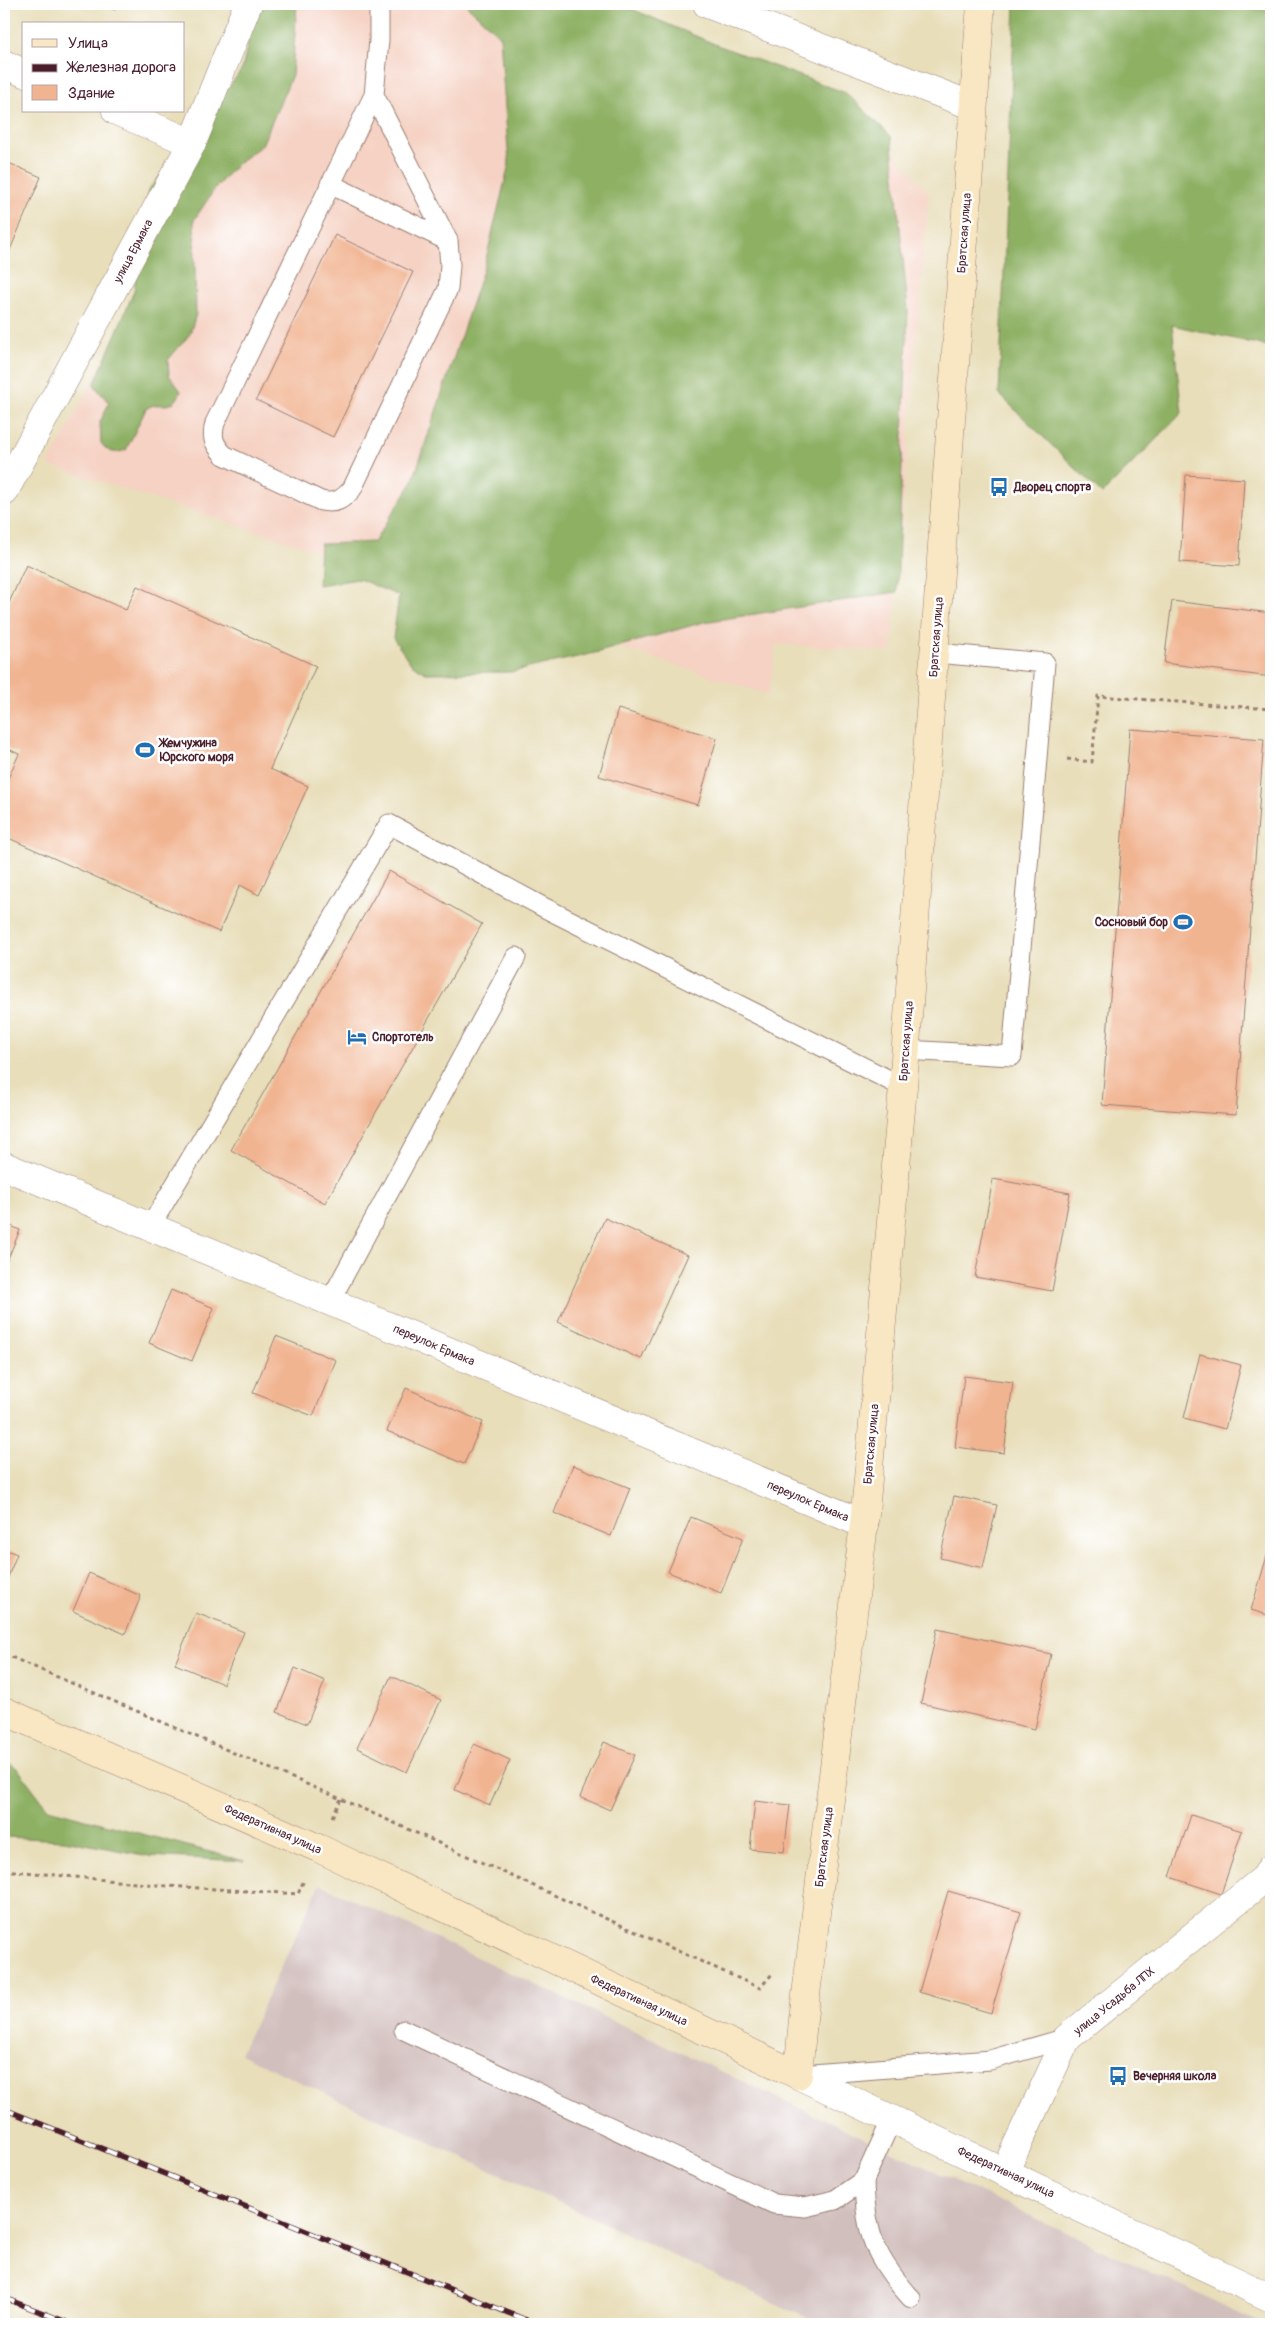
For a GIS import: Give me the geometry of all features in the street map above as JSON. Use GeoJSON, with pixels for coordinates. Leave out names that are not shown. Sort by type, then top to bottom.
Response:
{"type":"FeatureCollection","features":[{"type":"Feature","properties":{"kind":"street","name":"улица Ермака"},"geometry":{"type":"LineString","coordinates":[[4,492],[192,143],[248,4]]}},
{"type":"Feature","properties":{"kind":"street"},"geometry":{"type":"LineString","coordinates":[[707,4],[973,106]]}},
{"type":"Feature","properties":{"kind":"street","name":"Братская улица"},"geometry":{"type":"LineString","coordinates":[[798,2075],[803,2019],[864,1524],[903,1087],[936,653],[981,4]]}},
{"type":"Feature","properties":{"kind":"street"},"geometry":{"type":"LineString","coordinates":[[4,64],[22,72]]}},
{"type":"Feature","properties":{"kind":"street"},"geometry":{"type":"LineString","coordinates":[[118,112],[192,143]]}},
{"type":"Feature","properties":{"kind":"street","name":"переулок Ермака"},"geometry":{"type":"LineString","coordinates":[[4,1166],[864,1524]]}},
{"type":"Feature","properties":{"kind":"street","name":"Федеративная улица"},"geometry":{"type":"LineString","coordinates":[[4,1711],[318,1848],[1271,2298]]}},
{"type":"Feature","properties":{"kind":"street","name":"улица Усадьба ЛПХ"},"geometry":{"type":"LineString","coordinates":[[1005,2171],[1068,2038],[1264,1878],[1271,1868]]}},
{"type":"Feature","properties":{"kind":"lane"},"geometry":{"type":"LineString","coordinates":[[374,95],[448,241],[450,265],[448,289],[352,489],[344,498],[332,503],[321,501],[224,455],[215,446],[212,435],[215,423],[374,95],[379,40],[379,4]]}},
{"type":"Feature","properties":{"kind":"lane"},"geometry":{"type":"LineString","coordinates":[[330,184],[448,241]]}},
{"type":"Feature","properties":{"kind":"lane"},"geometry":{"type":"LineString","coordinates":[[905,1050],[1012,1056],[1045,663],[936,653]]}},
{"type":"Feature","properties":{"kind":"lane"},"geometry":{"type":"LineString","coordinates":[[150,1226],[389,824],[551,912],[903,1087]]}},
{"type":"Feature","properties":{"kind":"lane"},"geometry":{"type":"LineString","coordinates":[[330,1301],[516,957]]}},
{"type":"Feature","properties":{"kind":"lane"},"geometry":{"type":"LineString","coordinates":[[404,2030],[774,2204],[805,2207],[835,2200],[864,2180]]}},
{"type":"Feature","properties":{"kind":"lane"},"geometry":{"type":"LineString","coordinates":[[798,2075],[990,2060],[1068,2038]]}},
{"type":"Feature","properties":{"kind":"lane"},"geometry":{"type":"LineString","coordinates":[[892,2119],[864,2180],[865,2213],[873,2245],[889,2274],[911,2298]]}},
{"type":"Feature","properties":{"kind":"path"},"geometry":{"type":"LineString","coordinates":[[1037,756],[1092,762],[1098,696],[1271,709]]}},
{"type":"Feature","properties":{"kind":"path"},"geometry":{"type":"LineString","coordinates":[[4,1654],[341,1800],[760,1988],[777,1967]]}},
{"type":"Feature","properties":{"kind":"path"},"geometry":{"type":"LineString","coordinates":[[4,1870],[167,1886],[298,1894],[341,1800]]}},
{"type":"Feature","properties":{"kind":"shaded area"},"geometry":{"type":"Polygon","coordinates":[[[293,4],[589,4],[851,104],[929,193],[891,652],[776,644],[769,695],[48,465],[293,4]]]}},
{"type":"Feature","properties":{"kind":"shaded area"},"geometry":{"type":"Polygon","coordinates":[[[320,1884],[1262,2324],[820,2324],[240,2054],[320,1884]]]}},
{"type":"Feature","properties":{"kind":"green space"},"geometry":{"type":"Polygon","coordinates":[[[257,4],[297,4],[292,75],[262,145],[238,163],[216,187],[194,220],[196,314],[190,334],[168,360],[169,375],[181,391],[178,398],[170,404],[151,406],[146,409],[126,450],[112,452],[101,443],[100,422],[109,403],[94,385],[134,291],[149,189],[192,137],[242,69],[257,4]]]}},
{"type":"Feature","properties":{"kind":"green space"},"geometry":{"type":"Polygon","coordinates":[[[465,4],[620,4],[717,45],[846,93],[891,136],[908,310],[897,592],[704,622],[599,652],[511,672],[426,673],[411,664],[393,638],[399,596],[359,579],[318,585],[320,544],[374,542],[412,483],[484,267],[509,164],[500,36],[465,4]]]}},
{"type":"Feature","properties":{"kind":"green space"},"geometry":{"type":"Polygon","coordinates":[[[1015,4],[1271,4],[1271,347],[1172,325],[1182,413],[1102,494],[999,394],[1015,4]]]}},
{"type":"Feature","properties":{"kind":"green space"},"geometry":{"type":"Polygon","coordinates":[[[4,1759],[18,1769],[48,1809],[244,1861],[149,1856],[64,1840],[4,1837],[4,1759]]]}},
{"type":"Feature","properties":{"kind":"building"},"geometry":{"type":"Polygon","coordinates":[[[100,4],[117,4],[115,10],[100,4]]]}},
{"type":"Feature","properties":{"kind":"building"},"geometry":{"type":"Polygon","coordinates":[[[4,161],[41,177],[4,264],[4,161]]]}},
{"type":"Feature","properties":{"kind":"building"},"geometry":{"type":"Polygon","coordinates":[[[335,235],[413,272],[333,437],[256,400],[335,235]]]}},
{"type":"Feature","properties":{"kind":"building"},"geometry":{"type":"Polygon","coordinates":[[[1186,475],[1244,479],[1239,566],[1180,562],[1186,475]]]}},
{"type":"Feature","properties":{"kind":"building","name":"Жемчужина Юрского моря"},"geometry":{"type":"Polygon","coordinates":[[[26,565],[126,610],[137,586],[316,666],[270,769],[308,786],[259,895],[240,885],[219,932],[4,836],[4,787],[19,754],[4,747],[4,614],[26,565]]]}},
{"type":"Feature","properties":{"kind":"building"},"geometry":{"type":"Polygon","coordinates":[[[1172,601],[1271,613],[1271,677],[1164,663],[1172,601]]]}},
{"type":"Feature","properties":{"kind":"building"},"geometry":{"type":"Polygon","coordinates":[[[618,709],[717,738],[698,805],[599,776],[618,709]]]}},
{"type":"Feature","properties":{"kind":"building","name":"Сосновый бор"},"geometry":{"type":"Polygon","coordinates":[[[1130,729],[1264,739],[1236,1115],[1102,1105],[1130,729]]]}},
{"type":"Feature","properties":{"kind":"building","name":"Спортотель"},"geometry":{"type":"Polygon","coordinates":[[[389,871],[482,924],[325,1203],[231,1150],[389,871]]]}},
{"type":"Feature","properties":{"kind":"building"},"geometry":{"type":"Polygon","coordinates":[[[993,1179],[1070,1193],[1052,1291],[975,1277],[993,1179]]]}},
{"type":"Feature","properties":{"kind":"building"},"geometry":{"type":"Polygon","coordinates":[[[605,1218],[688,1255],[641,1359],[558,1322],[605,1218]]]}},
{"type":"Feature","properties":{"kind":"building"},"geometry":{"type":"Polygon","coordinates":[[[4,1223],[20,1230],[4,1268],[4,1223]]]}},
{"type":"Feature","properties":{"kind":"building"},"geometry":{"type":"Polygon","coordinates":[[[171,1290],[214,1308],[192,1361],[149,1343],[171,1290]]]}},
{"type":"Feature","properties":{"kind":"building"},"geometry":{"type":"Polygon","coordinates":[[[276,1336],[336,1360],[313,1416],[253,1393],[276,1336]]]}},
{"type":"Feature","properties":{"kind":"building"},"geometry":{"type":"Polygon","coordinates":[[[1200,1354],[1241,1365],[1225,1429],[1184,1418],[1200,1354]]]}},
{"type":"Feature","properties":{"kind":"building"},"geometry":{"type":"Polygon","coordinates":[[[964,1376],[1013,1382],[1004,1453],[955,1447],[964,1376]]]}},
{"type":"Feature","properties":{"kind":"building"},"geometry":{"type":"Polygon","coordinates":[[[406,1388],[483,1422],[464,1464],[387,1431],[406,1388]]]}},
{"type":"Feature","properties":{"kind":"building"},"geometry":{"type":"Polygon","coordinates":[[[573,1465],[630,1488],[611,1536],[554,1513],[573,1465]]]}},
{"type":"Feature","properties":{"kind":"building"},"geometry":{"type":"Polygon","coordinates":[[[954,1496],[997,1505],[983,1568],[940,1558],[954,1496]]]}},
{"type":"Feature","properties":{"kind":"building"},"geometry":{"type":"Polygon","coordinates":[[[691,1517],[743,1538],[721,1593],[668,1572],[691,1517]]]}},
{"type":"Feature","properties":{"kind":"building"},"geometry":{"type":"Polygon","coordinates":[[[1271,1547],[1271,1616],[1251,1610],[1271,1547]]]}},
{"type":"Feature","properties":{"kind":"building"},"geometry":{"type":"Polygon","coordinates":[[[4,1549],[17,1554],[4,1587],[4,1549]]]}},
{"type":"Feature","properties":{"kind":"building"},"geometry":{"type":"Polygon","coordinates":[[[89,1573],[141,1596],[125,1634],[73,1611],[89,1573]]]}},
{"type":"Feature","properties":{"kind":"building"},"geometry":{"type":"Polygon","coordinates":[[[196,1613],[244,1632],[223,1684],[175,1664],[196,1613]]]}},
{"type":"Feature","properties":{"kind":"building"},"geometry":{"type":"Polygon","coordinates":[[[937,1629],[1051,1654],[1035,1729],[921,1703],[937,1629]]]}},
{"type":"Feature","properties":{"kind":"building"},"geometry":{"type":"Polygon","coordinates":[[[295,1668],[325,1681],[307,1724],[277,1712],[295,1668]]]}},
{"type":"Feature","properties":{"kind":"building"},"geometry":{"type":"Polygon","coordinates":[[[391,1676],[441,1700],[407,1772],[357,1748],[391,1676]]]}},
{"type":"Feature","properties":{"kind":"building"},"geometry":{"type":"Polygon","coordinates":[[[604,1742],[635,1755],[610,1810],[580,1797],[604,1742]]]}},
{"type":"Feature","properties":{"kind":"building"},"geometry":{"type":"Polygon","coordinates":[[[474,1744],[510,1760],[490,1805],[455,1790],[474,1744]]]}},
{"type":"Feature","properties":{"kind":"building"},"geometry":{"type":"Polygon","coordinates":[[[755,1801],[790,1805],[784,1852],[750,1849],[755,1801]]]}},
{"type":"Feature","properties":{"kind":"building"},"geometry":{"type":"Polygon","coordinates":[[[1191,1815],[1242,1831],[1221,1894],[1170,1877],[1191,1815]]]}},
{"type":"Feature","properties":{"kind":"building"},"geometry":{"type":"Polygon","coordinates":[[[948,1891],[1021,1912],[991,2013],[919,1992],[948,1891]]]}},
{"type":"Feature","properties":{"kind":"railway"},"geometry":{"type":"LineString","coordinates":[[4,2109],[536,2324]]}},
{"type":"Feature","properties":{"kind":"railway"},"geometry":{"type":"LineString","coordinates":[[4,2298],[72,2324]]}},
{"type":"Feature","properties":{"kind":"place","name":"Дворец спорта"},"geometry":{"type":"Point","coordinates":[999,487]}},
{"type":"Feature","properties":{"kind":"place","name":"Жемчужина Юрского моря"},"geometry":{"type":"Point","coordinates":[145,750]}},
{"type":"Feature","properties":{"kind":"place","name":"Сосновый бор"},"geometry":{"type":"Point","coordinates":[1183,922]}},
{"type":"Feature","properties":{"kind":"place","name":"Спортотель"},"geometry":{"type":"Point","coordinates":[357,1037]}},
{"type":"Feature","properties":{"kind":"place","name":"Вечерняя школа"},"geometry":{"type":"Point","coordinates":[1118,2076]}}]}
